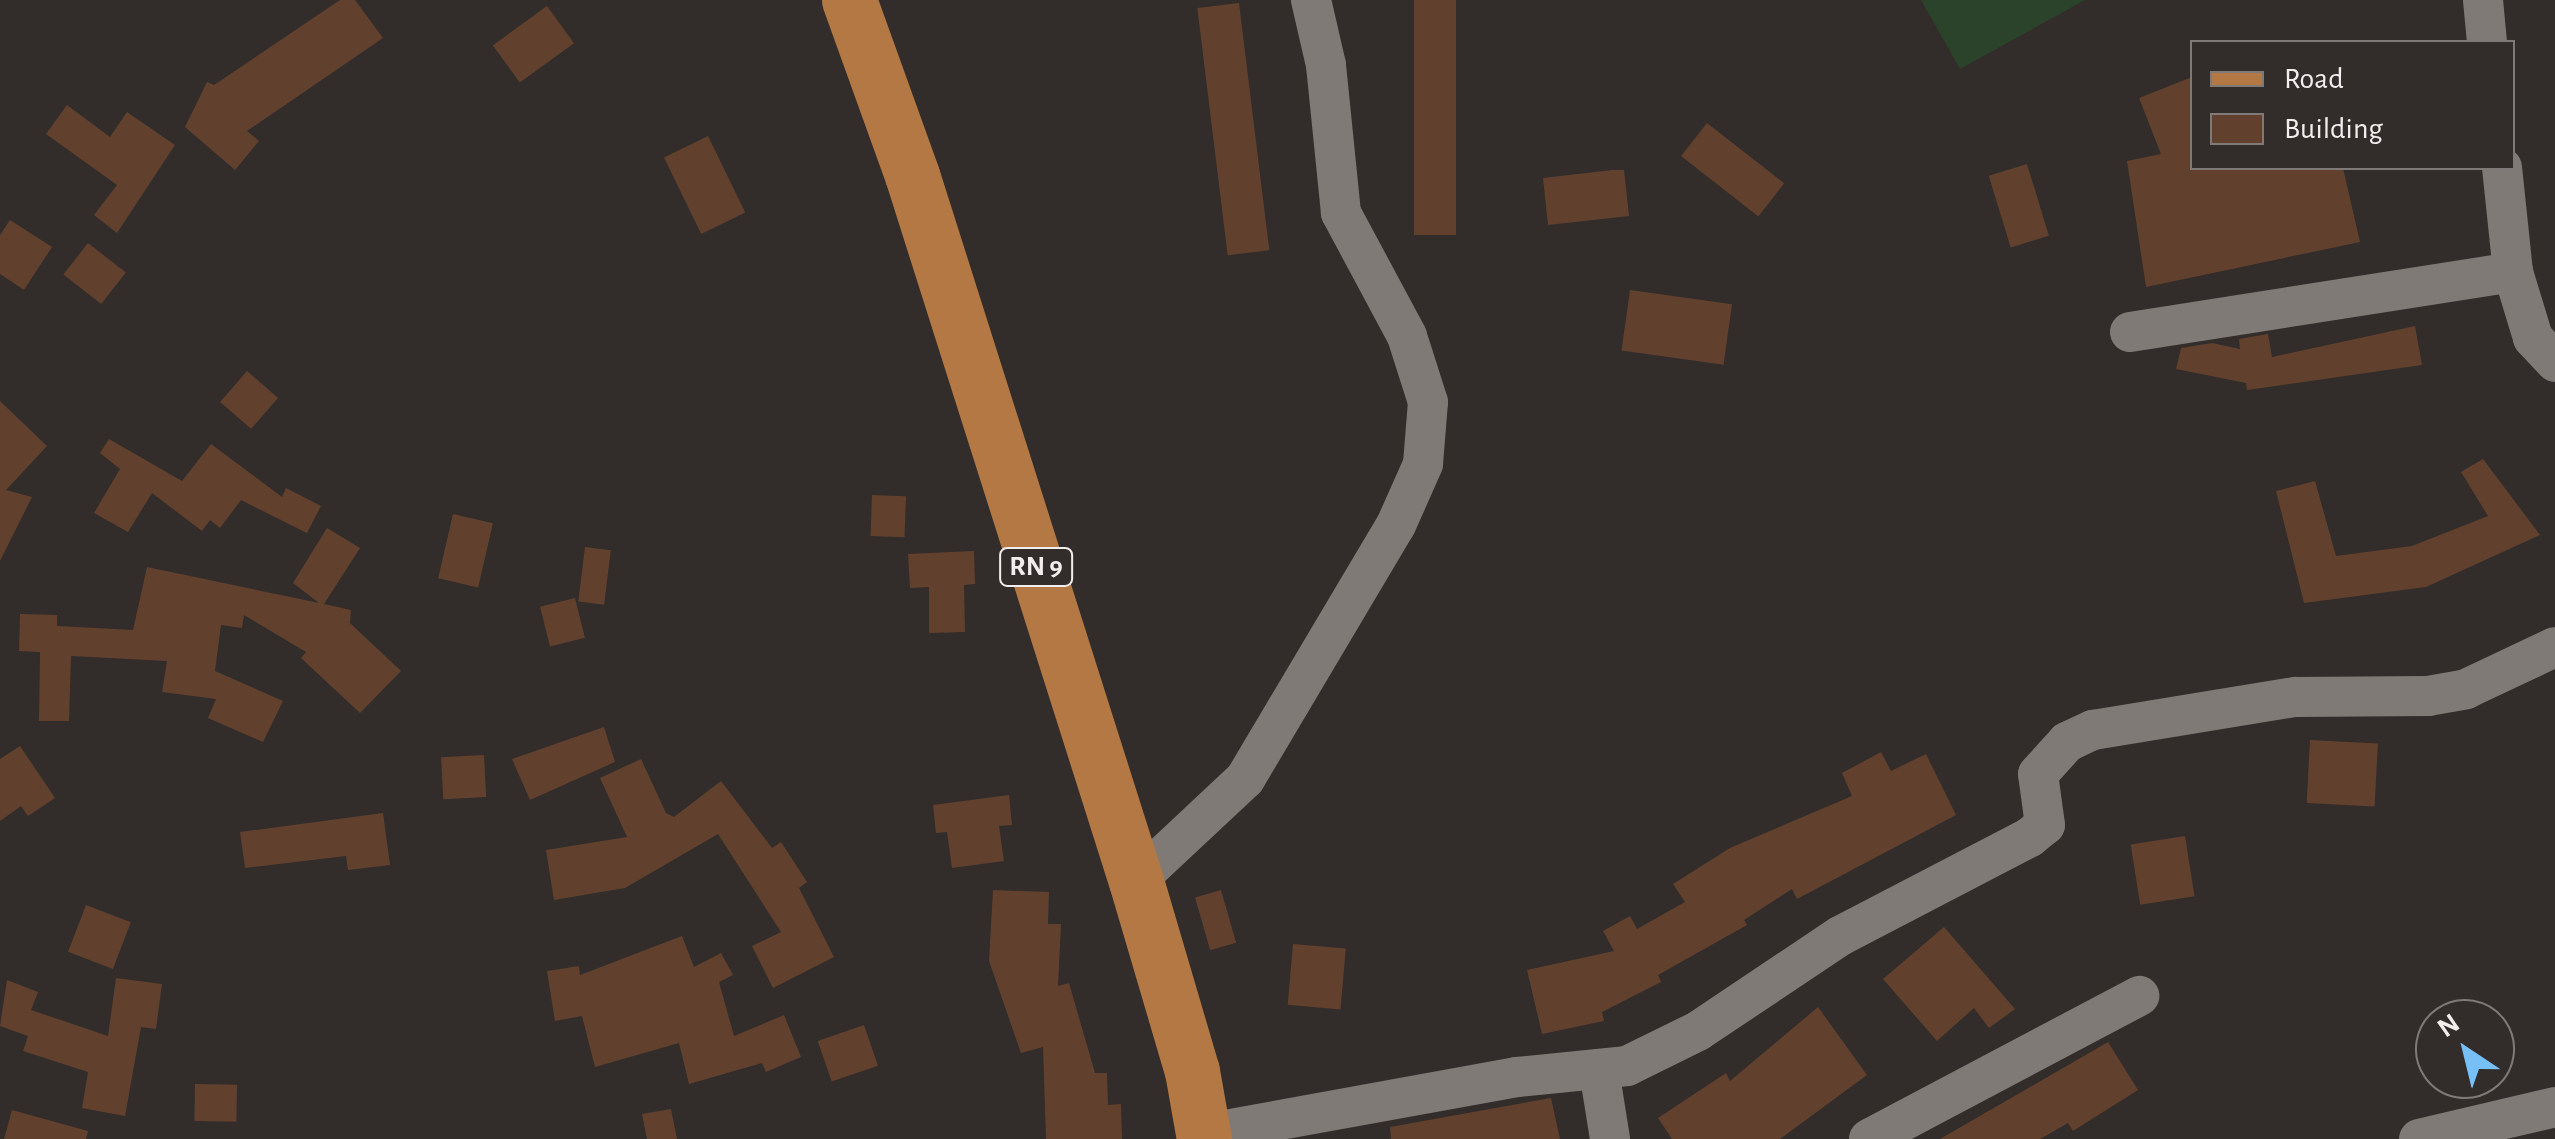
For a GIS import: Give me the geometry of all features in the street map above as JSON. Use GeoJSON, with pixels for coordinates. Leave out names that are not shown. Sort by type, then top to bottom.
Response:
{"type":"FeatureCollection","features":[{"type":"Feature","properties":{"kind":"main road","name":"RN 9"},"geometry":{"type":"LineString","coordinates":[[849,0],[912,175],[1136,881],[1192,1072],[1203,1137]]}},
{"type":"Feature","properties":{"kind":"street"},"geometry":{"type":"LineString","coordinates":[[1136,881],[1245,779],[1396,526],[1423,464],[1428,402],[1408,336],[1341,213],[1326,65],[1311,0]]}},
{"type":"Feature","properties":{"kind":"street"},"geometry":{"type":"LineString","coordinates":[[2483,0],[2488,40]]}},
{"type":"Feature","properties":{"kind":"street"},"geometry":{"type":"LineString","coordinates":[[2502,170],[2513,272],[2533,338],[2555,362]]}},
{"type":"Feature","properties":{"kind":"street"},"geometry":{"type":"LineString","coordinates":[[2130,332],[2513,272]]}},
{"type":"Feature","properties":{"kind":"street"},"geometry":{"type":"LineString","coordinates":[[1203,1137],[1516,1077],[1627,1066],[1698,1032],[1840,936],[2030,837],[2045,824],[2038,774],[2043,764],[2067,742],[2094,730],[2295,697],[2428,696],[2514,671],[2555,647]]}},
{"type":"Feature","properties":{"kind":"street"},"geometry":{"type":"LineString","coordinates":[[1869,1139],[2138,996]]}},
{"type":"Feature","properties":{"kind":"street"},"geometry":{"type":"LineString","coordinates":[[1599,1070],[1610,1139]]}},
{"type":"Feature","properties":{"kind":"street"},"geometry":{"type":"LineString","coordinates":[[2419,1139],[2555,1107]]}},
{"type":"Feature","properties":{"kind":"green space"},"geometry":{"type":"Polygon","coordinates":[[[1921,0],[2085,0],[1960,69],[1921,0]]]}},
{"type":"Feature","properties":{"kind":"building"},"geometry":{"type":"Polygon","coordinates":[[[340,0],[355,0],[383,38],[247,131],[259,141],[235,170],[185,127],[207,82],[214,85],[340,0]]]}},
{"type":"Feature","properties":{"kind":"building"},"geometry":{"type":"Polygon","coordinates":[[[1414,0],[1456,0],[1456,235],[1414,235],[1414,0]]]}},
{"type":"Feature","properties":{"kind":"building"},"geometry":{"type":"Polygon","coordinates":[[[1239,3],[1269,250],[1228,255],[1197,8],[1239,3]]]}},
{"type":"Feature","properties":{"kind":"building"},"geometry":{"type":"Polygon","coordinates":[[[547,6],[574,43],[520,83],[493,45],[547,6]]]}},
{"type":"Feature","properties":{"kind":"building"},"geometry":{"type":"Polygon","coordinates":[[[2190,78],[2190,170],[2343,170],[2360,242],[2146,287],[2127,161],[2161,154],[2139,98],[2190,78]]]}},
{"type":"Feature","properties":{"kind":"building"},"geometry":{"type":"Polygon","coordinates":[[[67,105],[110,137],[127,112],[175,145],[117,233],[94,215],[117,185],[46,134],[67,105]]]}},
{"type":"Feature","properties":{"kind":"building"},"geometry":{"type":"Polygon","coordinates":[[[1707,123],[1784,183],[1758,216],[1681,156],[1707,123]]]}},
{"type":"Feature","properties":{"kind":"building"},"geometry":{"type":"Polygon","coordinates":[[[708,136],[745,212],[701,234],[664,157],[708,136]]]}},
{"type":"Feature","properties":{"kind":"building"},"geometry":{"type":"Polygon","coordinates":[[[2027,164],[2049,236],[2011,247],[1989,176],[2027,164]]]}},
{"type":"Feature","properties":{"kind":"building"},"geometry":{"type":"Polygon","coordinates":[[[1624,170],[1629,216],[1548,225],[1543,178],[1624,170]]]}},
{"type":"Feature","properties":{"kind":"building"},"geometry":{"type":"Polygon","coordinates":[[[10,220],[52,247],[24,290],[0,274],[0,235],[10,220]]]}},
{"type":"Feature","properties":{"kind":"building"},"geometry":{"type":"Polygon","coordinates":[[[88,243],[126,273],[101,304],[63,275],[88,243]]]}},
{"type":"Feature","properties":{"kind":"building"},"geometry":{"type":"Polygon","coordinates":[[[1630,290],[1732,304],[1724,365],[1622,350],[1630,290]]]}},
{"type":"Feature","properties":{"kind":"building"},"geometry":{"type":"Polygon","coordinates":[[[2415,326],[2422,365],[2247,390],[2246,383],[2176,369],[2181,348],[2212,343],[2240,349],[2239,339],[2268,334],[2272,357],[2415,326]]]}},
{"type":"Feature","properties":{"kind":"building"},"geometry":{"type":"Polygon","coordinates":[[[247,371],[278,398],[251,429],[220,402],[247,371]]]}},
{"type":"Feature","properties":{"kind":"building"},"geometry":{"type":"Polygon","coordinates":[[[0,401],[47,446],[6,490],[32,497],[0,561],[0,401]]]}},
{"type":"Feature","properties":{"kind":"building"},"geometry":{"type":"Polygon","coordinates":[[[109,439],[182,481],[211,444],[282,497],[286,488],[321,506],[307,533],[241,500],[220,528],[210,520],[202,531],[152,493],[128,532],[94,513],[120,469],[100,453],[109,439]]]}},
{"type":"Feature","properties":{"kind":"building"},"geometry":{"type":"Polygon","coordinates":[[[2483,459],[2540,535],[2426,587],[2304,603],[2276,491],[2315,481],[2336,556],[2412,546],[2488,516],[2461,472],[2483,459]]]}},
{"type":"Feature","properties":{"kind":"building"},"geometry":{"type":"Polygon","coordinates":[[[872,495],[906,496],[905,537],[871,536],[872,495]]]}},
{"type":"Feature","properties":{"kind":"building"},"geometry":{"type":"Polygon","coordinates":[[[453,514],[493,523],[478,588],[438,578],[453,514]]]}},
{"type":"Feature","properties":{"kind":"building"},"geometry":{"type":"Polygon","coordinates":[[[327,528],[360,548],[324,604],[351,610],[350,623],[401,671],[360,713],[301,658],[306,652],[244,615],[242,628],[221,625],[215,671],[283,701],[263,742],[208,718],[216,699],[162,692],[167,661],[71,656],[69,721],[39,721],[40,652],[19,651],[20,614],[57,615],[57,626],[133,630],[147,567],[319,603],[293,583],[327,528]]]}},
{"type":"Feature","properties":{"kind":"building"},"geometry":{"type":"Polygon","coordinates":[[[585,547],[611,550],[604,605],[578,602],[585,547]]]}},
{"type":"Feature","properties":{"kind":"building"},"geometry":{"type":"Polygon","coordinates":[[[974,551],[975,584],[964,585],[965,632],[929,633],[929,587],[910,588],[908,554],[974,551]]]}},
{"type":"Feature","properties":{"kind":"building"},"geometry":{"type":"Polygon","coordinates":[[[575,598],[585,638],[550,646],[540,607],[575,598]]]}},
{"type":"Feature","properties":{"kind":"building"},"geometry":{"type":"Polygon","coordinates":[[[604,727],[615,762],[530,800],[512,759],[604,727]]]}},
{"type":"Feature","properties":{"kind":"building"},"geometry":{"type":"Polygon","coordinates":[[[2310,740],[2378,744],[2375,806],[2307,803],[2310,740]]]}},
{"type":"Feature","properties":{"kind":"building"},"geometry":{"type":"Polygon","coordinates":[[[20,746],[55,798],[28,816],[21,806],[0,821],[0,759],[20,746]]]}},
{"type":"Feature","properties":{"kind":"building"},"geometry":{"type":"Polygon","coordinates":[[[1881,752],[1891,771],[1926,754],[1956,815],[1797,899],[1792,889],[1744,920],[1747,925],[1658,975],[1661,982],[1602,1012],[1604,1021],[1542,1034],[1527,970],[1614,951],[1603,931],[1630,916],[1637,929],[1685,902],[1673,884],[1730,848],[1852,796],[1842,773],[1881,752]]]}},
{"type":"Feature","properties":{"kind":"building"},"geometry":{"type":"Polygon","coordinates":[[[484,755],[486,797],[443,799],[441,757],[484,755]]]}},
{"type":"Feature","properties":{"kind":"building"},"geometry":{"type":"Polygon","coordinates":[[[641,759],[666,813],[674,817],[721,781],[772,848],[781,842],[807,882],[799,888],[834,957],[773,988],[752,946],[781,932],[718,834],[625,888],[554,900],[546,850],[627,837],[600,778],[641,759]]]}},
{"type":"Feature","properties":{"kind":"building"},"geometry":{"type":"Polygon","coordinates":[[[1009,795],[1012,825],[999,826],[1004,861],[952,868],[947,832],[936,833],[933,805],[1009,795]]]}},
{"type":"Feature","properties":{"kind":"building"},"geometry":{"type":"Polygon","coordinates":[[[383,813],[390,865],[348,870],[346,856],[245,868],[240,832],[383,813]]]}},
{"type":"Feature","properties":{"kind":"building"},"geometry":{"type":"Polygon","coordinates":[[[2185,836],[2195,896],[2140,905],[2131,845],[2185,836]]]}},
{"type":"Feature","properties":{"kind":"building"},"geometry":{"type":"Polygon","coordinates":[[[993,890],[1049,892],[1048,924],[1061,924],[1058,986],[1069,983],[1095,1073],[1107,1073],[1108,1105],[1121,1104],[1122,1139],[1046,1139],[1043,1047],[1021,1053],[989,961],[993,890]]]}},
{"type":"Feature","properties":{"kind":"building"},"geometry":{"type":"Polygon","coordinates":[[[1221,890],[1236,943],[1210,950],[1195,897],[1221,890]]]}},
{"type":"Feature","properties":{"kind":"building"},"geometry":{"type":"Polygon","coordinates":[[[86,905],[131,922],[113,969],[68,952],[86,905]]]}},
{"type":"Feature","properties":{"kind":"building"},"geometry":{"type":"Polygon","coordinates":[[[1944,927],[2015,1009],[1989,1028],[1974,1008],[1937,1041],[1883,979],[1944,927]]]}},
{"type":"Feature","properties":{"kind":"building"},"geometry":{"type":"Polygon","coordinates":[[[682,936],[694,967],[721,953],[733,975],[719,982],[734,1036],[784,1015],[801,1057],[766,1072],[762,1063],[689,1084],[679,1043],[595,1067],[582,1016],[555,1021],[547,971],[579,966],[580,975],[682,936]]]}},
{"type":"Feature","properties":{"kind":"building"},"geometry":{"type":"Polygon","coordinates":[[[1293,944],[1346,949],[1340,1009],[1288,1005],[1293,944]]]}},
{"type":"Feature","properties":{"kind":"building"},"geometry":{"type":"Polygon","coordinates":[[[116,978],[162,984],[156,1029],[141,1027],[125,1116],[82,1108],[88,1072],[23,1051],[28,1036],[0,1026],[7,980],[38,992],[31,1010],[108,1036],[116,978]]]}},
{"type":"Feature","properties":{"kind":"building"},"geometry":{"type":"Polygon","coordinates":[[[1818,1007],[1867,1075],[1780,1139],[1672,1139],[1658,1118],[1726,1073],[1730,1081],[1818,1007]]]}},
{"type":"Feature","properties":{"kind":"building"},"geometry":{"type":"Polygon","coordinates":[[[864,1025],[878,1066],[832,1082],[818,1041],[864,1025]]]}},
{"type":"Feature","properties":{"kind":"building"},"geometry":{"type":"Polygon","coordinates":[[[2108,1042],[2138,1090],[2073,1131],[2068,1123],[2040,1139],[1940,1139],[2108,1042]]]}},
{"type":"Feature","properties":{"kind":"building"},"geometry":{"type":"Polygon","coordinates":[[[195,1084],[237,1085],[236,1122],[194,1121],[195,1084]]]}},
{"type":"Feature","properties":{"kind":"building"},"geometry":{"type":"Polygon","coordinates":[[[1551,1098],[1560,1139],[1391,1139],[1390,1127],[1551,1098]]]}},
{"type":"Feature","properties":{"kind":"building"},"geometry":{"type":"Polygon","coordinates":[[[671,1109],[677,1139],[647,1139],[642,1114],[671,1109]]]}},
{"type":"Feature","properties":{"kind":"building"},"geometry":{"type":"Polygon","coordinates":[[[12,1110],[88,1131],[86,1139],[4,1139],[12,1110]]]}}]}
